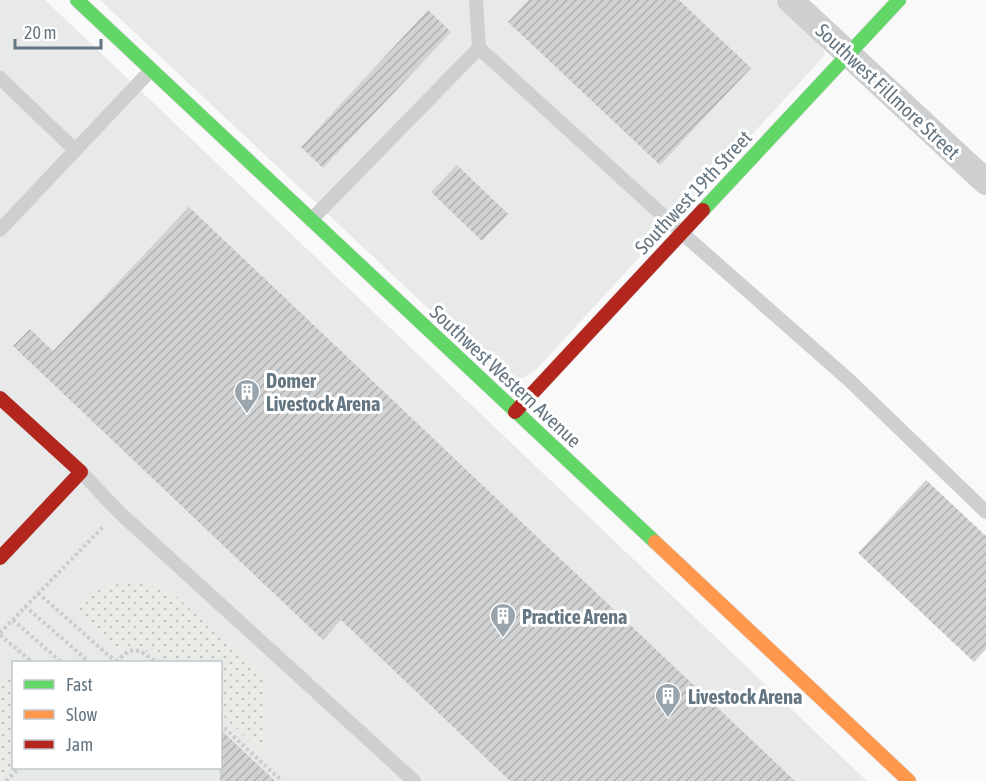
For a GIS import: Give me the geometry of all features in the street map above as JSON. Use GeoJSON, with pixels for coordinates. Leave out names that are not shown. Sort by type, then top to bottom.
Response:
{"type":"FeatureCollection","features":[{"type":"Feature","properties":{"kind":"street","name":"Southwest Western Avenue"},"geometry":{"type":"LineString","coordinates":[[77,0],[909,781]]}},
{"type":"Feature","properties":{"kind":"street","name":"Southwest Fillmore Street"},"geometry":{"type":"LineString","coordinates":[[790,0],[986,182]]}},
{"type":"Feature","properties":{"kind":"street","name":"Southwest 19th Street"},"geometry":{"type":"LineString","coordinates":[[515,412],[899,0]]}},
{"type":"Feature","properties":{"kind":"street"},"geometry":{"type":"LineString","coordinates":[[0,398],[81,472],[0,558]]}},
{"type":"Feature","properties":{"kind":"lane"},"geometry":{"type":"LineString","coordinates":[[476,0],[479,48],[682,233],[849,380],[986,512]]}},
{"type":"Feature","properties":{"kind":"lane"},"geometry":{"type":"LineString","coordinates":[[311,220],[479,48]]}},
{"type":"Feature","properties":{"kind":"lane"},"geometry":{"type":"LineString","coordinates":[[0,230],[152,70]]}},
{"type":"Feature","properties":{"kind":"lane"},"geometry":{"type":"LineString","coordinates":[[0,78],[75,150]]}},
{"type":"Feature","properties":{"kind":"lane"},"geometry":{"type":"LineString","coordinates":[[81,472],[119,512],[414,781]]}},
{"type":"Feature","properties":{"kind":"path"},"geometry":{"type":"LineString","coordinates":[[30,661],[0,634],[119,512]]}},
{"type":"Feature","properties":{"kind":"path"},"geometry":{"type":"LineString","coordinates":[[38,593],[115,661]]}},
{"type":"Feature","properties":{"kind":"path"},"geometry":{"type":"LineString","coordinates":[[25,606],[87,661]]}},
{"type":"Feature","properties":{"kind":"path"},"geometry":{"type":"LineString","coordinates":[[13,620],[59,661]]}},
{"type":"Feature","properties":{"kind":"path"},"geometry":{"type":"LineString","coordinates":[[117,661],[124,654],[140,650],[153,661]]}},
{"type":"Feature","properties":{"kind":"path"},"geometry":{"type":"LineString","coordinates":[[222,726],[282,781]]}},
{"type":"Feature","properties":{"kind":"path"},"geometry":{"type":"LineString","coordinates":[[6,781],[18,769]]}},
{"type":"Feature","properties":{"kind":"shaded area"},"geometry":{"type":"Polygon","coordinates":[[[0,0],[45,0],[867,781],[0,781],[0,0]]]}},
{"type":"Feature","properties":{"kind":"shaded area"},"geometry":{"type":"Polygon","coordinates":[[[100,0],[775,0],[820,42],[825,55],[535,371],[517,381],[499,375],[100,0]]]}},
{"type":"Feature","properties":{"kind":"shaded area"},"geometry":{"type":"Polygon","coordinates":[[[141,582],[169,591],[263,675],[266,756],[222,715],[222,661],[164,661],[150,648],[146,652],[134,647],[120,650],[73,609],[96,591],[121,584],[141,582]]]}},
{"type":"Feature","properties":{"kind":"shaded area"},"geometry":{"type":"Polygon","coordinates":[[[12,669],[12,766],[0,779],[0,682],[12,669]]]}},
{"type":"Feature","properties":{"kind":"building"},"geometry":{"type":"Polygon","coordinates":[[[529,0],[679,0],[751,68],[660,165],[508,22],[529,0]]]}},
{"type":"Feature","properties":{"kind":"building"},"geometry":{"type":"Polygon","coordinates":[[[428,10],[451,32],[323,168],[301,147],[428,10]]]}},
{"type":"Feature","properties":{"kind":"building"},"geometry":{"type":"Polygon","coordinates":[[[457,165],[508,214],[482,241],[431,192],[457,165]]]}},
{"type":"Feature","properties":{"kind":"building"},"geometry":{"type":"Polygon","coordinates":[[[189,207],[795,781],[510,781],[341,620],[323,640],[13,346],[30,329],[53,351],[189,207]]]}},
{"type":"Feature","properties":{"kind":"building"},"geometry":{"type":"Polygon","coordinates":[[[926,480],[986,536],[986,649],[974,662],[858,553],[926,480]]]}},
{"type":"Feature","properties":{"kind":"building"},"geometry":{"type":"Polygon","coordinates":[[[222,731],[275,781],[220,781],[222,731]]]}},
{"type":"Feature","properties":{"kind":"traffic: fast"},"geometry":{"type":"LineString","coordinates":[[77,0],[655,542]]}},
{"type":"Feature","properties":{"kind":"traffic: fast"},"geometry":{"type":"LineString","coordinates":[[703,210],[899,0]]}},
{"type":"Feature","properties":{"kind":"traffic: slow"},"geometry":{"type":"LineString","coordinates":[[655,542],[909,781]]}},
{"type":"Feature","properties":{"kind":"traffic: jam"},"geometry":{"type":"LineString","coordinates":[[515,412],[703,210]]}},
{"type":"Feature","properties":{"kind":"traffic: jam"},"geometry":{"type":"LineString","coordinates":[[0,398],[81,472],[0,558]]}},
{"type":"Feature","properties":{"kind":"place","name":"Domer Livestock Arena"},"geometry":{"type":"Point","coordinates":[247,415]}},
{"type":"Feature","properties":{"kind":"place","name":"Practice Arena"},"geometry":{"type":"Point","coordinates":[503,639]}},
{"type":"Feature","properties":{"kind":"place","name":"Livestock Arena"},"geometry":{"type":"Point","coordinates":[668,719]}}]}
